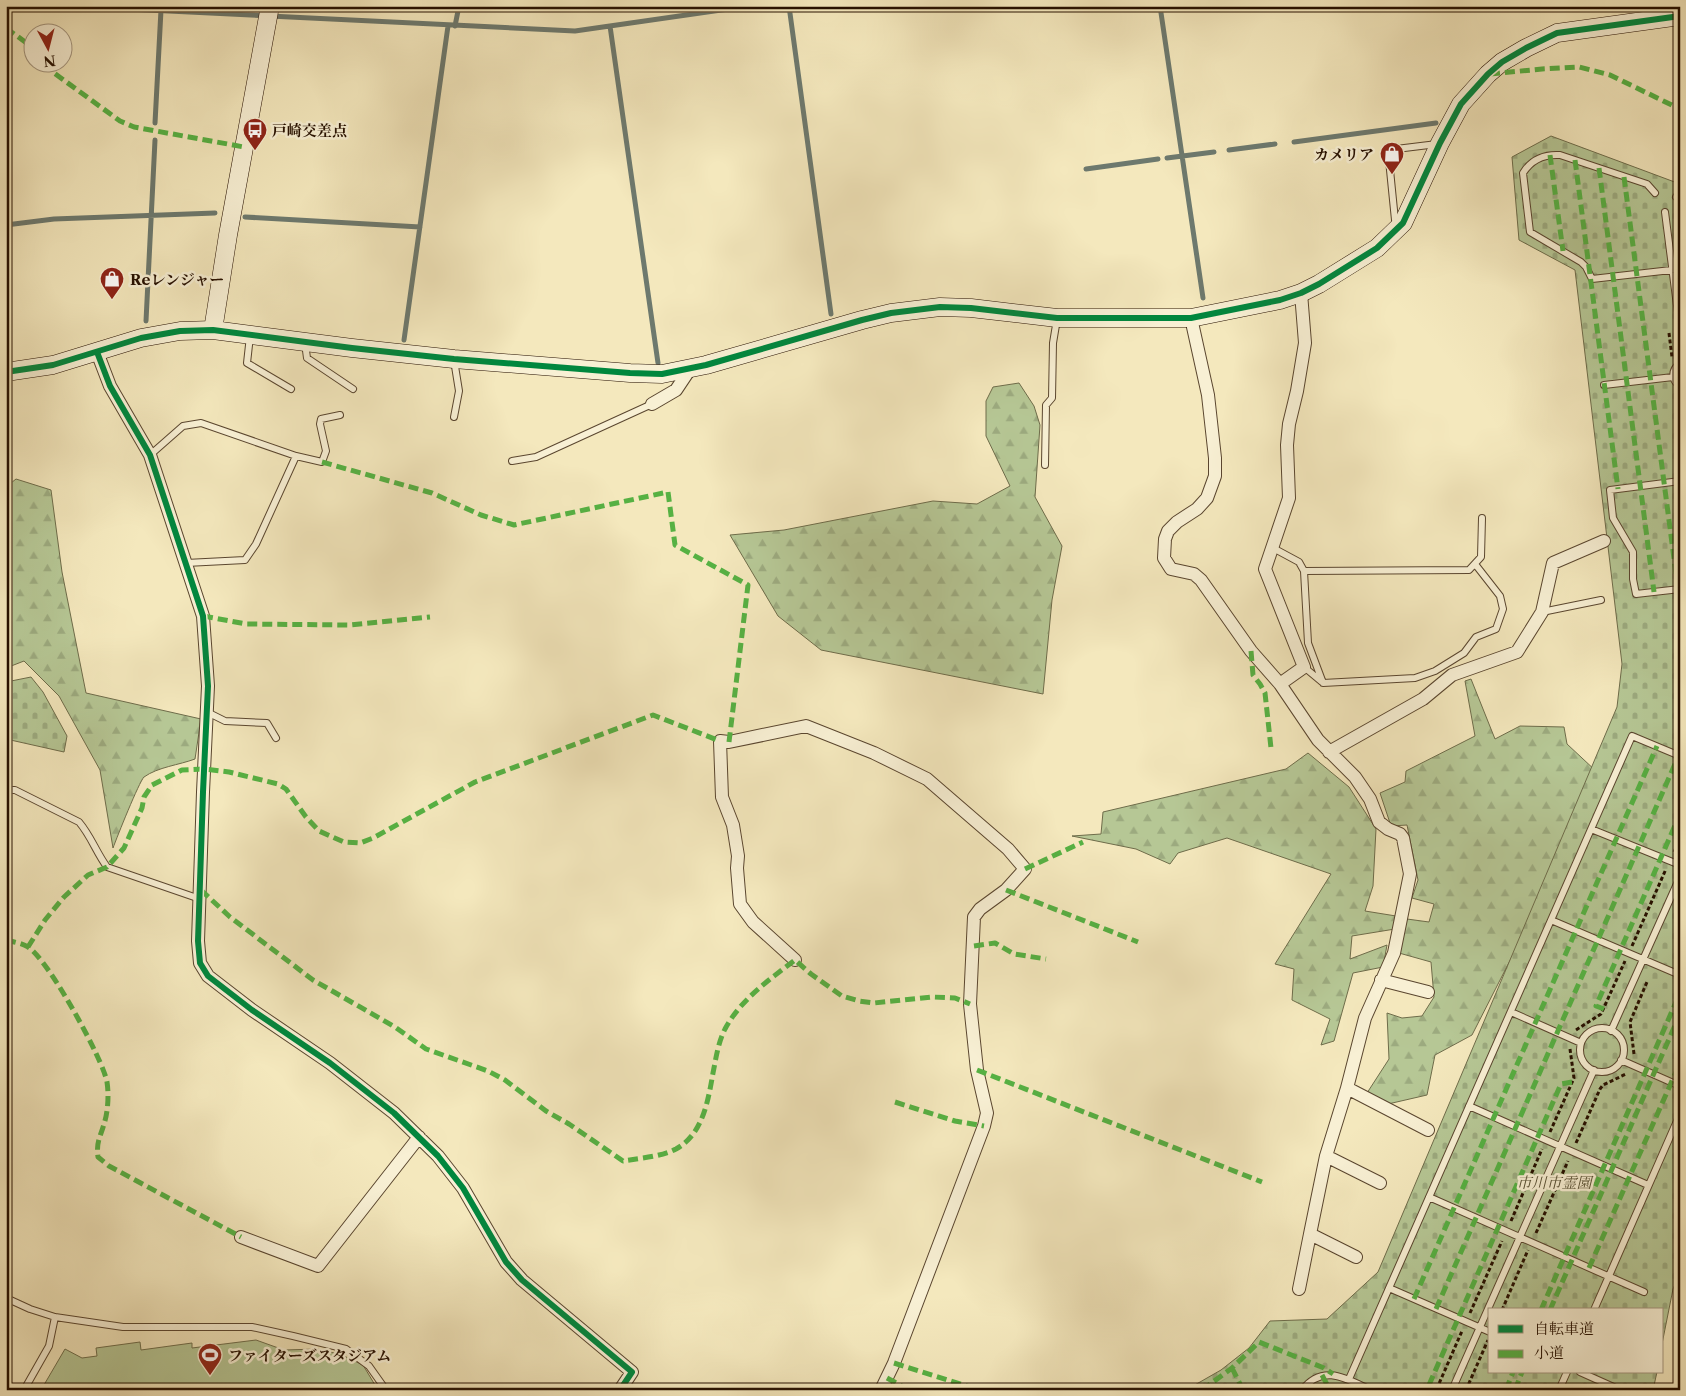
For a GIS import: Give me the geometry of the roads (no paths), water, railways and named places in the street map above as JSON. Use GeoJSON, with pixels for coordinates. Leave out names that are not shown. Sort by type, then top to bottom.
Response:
{"type":"FeatureCollection","features":[{"type":"Feature","properties":{"kind":"street"},"geometry":{"type":"LineString","coordinates":[[213,330],[228,235],[270,6]]}},
{"type":"Feature","properties":{"kind":"street"},"geometry":{"type":"LineString","coordinates":[[6,372],[53,366],[141,338],[180,331],[213,330],[454,359],[662,374],[690,369],[862,320],[940,307],[971,308],[1057,318],[1191,318],[1280,300],[1301,293],[1377,248],[1403,223],[1440,143],[1461,104],[1494,68],[1526,48],[1557,33],[1680,16]]}},
{"type":"Feature","properties":{"kind":"street"},"geometry":{"type":"LineString","coordinates":[[1280,684],[1304,666],[1265,568],[1289,498],[1287,445],[1289,424],[1305,343],[1301,293]]}},
{"type":"Feature","properties":{"kind":"street"},"geometry":{"type":"LineString","coordinates":[[1191,318],[1208,395],[1215,458],[1215,476],[1207,498],[1197,509],[1177,522],[1168,531],[1165,539],[1164,558],[1171,569],[1194,574],[1201,580],[1251,651],[1280,684],[1318,740],[1355,777],[1370,799],[1379,822],[1388,829],[1400,834],[1403,838],[1410,874],[1394,953],[1380,980],[1365,1018],[1347,1088],[1326,1156],[1299,1288]]}},
{"type":"Feature","properties":{"kind":"street"},"geometry":{"type":"LineString","coordinates":[[97,352],[110,386],[150,455],[203,616],[208,686],[198,941],[200,963],[208,976],[252,1010],[330,1063],[394,1113],[438,1156],[463,1188],[506,1262],[522,1280],[632,1372],[620,1390]]}},
{"type":"Feature","properties":{"kind":"street"},"geometry":{"type":"LineString","coordinates":[[652,404],[676,390],[690,369]]}},
{"type":"Feature","properties":{"kind":"street"},"geometry":{"type":"LineString","coordinates":[[1329,752],[1423,699],[1452,674],[1517,652],[1542,612],[1553,563],[1604,541]]}},
{"type":"Feature","properties":{"kind":"street"},"geometry":{"type":"LineString","coordinates":[[795,960],[753,922],[740,904],[738,856],[733,824],[722,797],[720,741],[728,742],[806,726],[874,753],[927,779],[1008,849],[1025,869],[1006,890],[980,909],[974,916],[970,1004],[977,1070],[987,1113],[984,1126],[894,1364],[881,1390]]}},
{"type":"Feature","properties":{"kind":"street"},"geometry":{"type":"LineString","coordinates":[[1380,980],[1428,992]]}},
{"type":"Feature","properties":{"kind":"street"},"geometry":{"type":"LineString","coordinates":[[1347,1088],[1428,1130]]}},
{"type":"Feature","properties":{"kind":"street"},"geometry":{"type":"LineString","coordinates":[[241,1237],[318,1266],[419,1137]]}},
{"type":"Feature","properties":{"kind":"street"},"geometry":{"type":"LineString","coordinates":[[1326,1156],[1380,1183]]}},
{"type":"Feature","properties":{"kind":"street"},"geometry":{"type":"LineString","coordinates":[[1310,1234],[1356,1257]]}},
{"type":"Feature","properties":{"kind":"lane"},"geometry":{"type":"LineString","coordinates":[[1403,223],[1395,220],[1388,150],[1440,143]]}},
{"type":"Feature","properties":{"kind":"lane"},"geometry":{"type":"LineString","coordinates":[[1656,193],[1647,184],[1560,155],[1550,155],[1534,160],[1523,173],[1530,232],[1581,262],[1592,279],[1680,269]]}},
{"type":"Feature","properties":{"kind":"lane"},"geometry":{"type":"LineString","coordinates":[[1665,212],[1680,330]]}},
{"type":"Feature","properties":{"kind":"lane"},"geometry":{"type":"LineString","coordinates":[[1045,465],[1046,405],[1052,398],[1053,343],[1057,318]]}},
{"type":"Feature","properties":{"kind":"lane"},"geometry":{"type":"LineString","coordinates":[[250,334],[247,363],[291,389]]}},
{"type":"Feature","properties":{"kind":"lane"},"geometry":{"type":"LineString","coordinates":[[305,342],[307,358],[353,389]]}},
{"type":"Feature","properties":{"kind":"lane"},"geometry":{"type":"LineString","coordinates":[[454,359],[459,391],[454,417]]}},
{"type":"Feature","properties":{"kind":"lane"},"geometry":{"type":"LineString","coordinates":[[1678,388],[1673,377],[1675,367],[1680,363]]}},
{"type":"Feature","properties":{"kind":"lane"},"geometry":{"type":"LineString","coordinates":[[1604,385],[1673,377]]}},
{"type":"Feature","properties":{"kind":"lane"},"geometry":{"type":"LineString","coordinates":[[512,461],[536,457],[652,404]]}},
{"type":"Feature","properties":{"kind":"lane"},"geometry":{"type":"LineString","coordinates":[[150,455],[184,426],[201,423],[296,456],[322,462],[326,451],[320,424],[321,420],[340,416]]}},
{"type":"Feature","properties":{"kind":"lane"},"geometry":{"type":"LineString","coordinates":[[186,563],[245,560],[256,544],[296,456]]}},
{"type":"Feature","properties":{"kind":"lane"},"geometry":{"type":"LineString","coordinates":[[1680,481],[1610,490],[1613,518],[1633,552],[1633,578],[1636,594],[1680,589]]}},
{"type":"Feature","properties":{"kind":"lane"},"geometry":{"type":"LineString","coordinates":[[1304,571],[1470,570],[1481,557],[1482,518]]}},
{"type":"Feature","properties":{"kind":"lane"},"geometry":{"type":"LineString","coordinates":[[1273,548],[1299,562],[1304,571],[1308,643],[1323,683]]}},
{"type":"Feature","properties":{"kind":"lane"},"geometry":{"type":"LineString","coordinates":[[1304,666],[1323,683],[1415,678],[1442,666],[1464,653],[1476,637],[1496,629],[1503,609],[1500,596],[1475,564]]}},
{"type":"Feature","properties":{"kind":"lane"},"geometry":{"type":"LineString","coordinates":[[1542,612],[1601,600]]}},
{"type":"Feature","properties":{"kind":"lane"},"geometry":{"type":"LineString","coordinates":[[207,712],[225,721],[267,724],[276,738]]}},
{"type":"Feature","properties":{"kind":"lane"},"geometry":{"type":"LineString","coordinates":[[1349,1379],[1632,736],[1680,756]]}},
{"type":"Feature","properties":{"kind":"lane"},"geometry":{"type":"LineString","coordinates":[[6,790],[15,790],[79,822],[86,830],[99,857],[107,867],[200,900]]}},
{"type":"Feature","properties":{"kind":"lane"},"geometry":{"type":"LineString","coordinates":[[1591,829],[1680,866]]}},
{"type":"Feature","properties":{"kind":"lane"},"geometry":{"type":"LineString","coordinates":[[1611,1031],[1680,877]]}},
{"type":"Feature","properties":{"kind":"lane"},"geometry":{"type":"LineString","coordinates":[[1551,920],[1680,976]]}},
{"type":"Feature","properties":{"kind":"lane"},"geometry":{"type":"LineString","coordinates":[[1511,1012],[1581,1043]]}},
{"type":"Feature","properties":{"kind":"lane"},"geometry":{"type":"LineString","coordinates":[[1604,1029],[1611,1031],[1618,1036],[1622,1044],[1623,1054],[1621,1060],[1611,1070],[1601,1072],[1594,1070],[1588,1067],[1582,1059],[1581,1043],[1586,1035],[1595,1030],[1604,1029]]}},
{"type":"Feature","properties":{"kind":"lane"},"geometry":{"type":"LineString","coordinates":[[1621,1060],[1680,1086]]}},
{"type":"Feature","properties":{"kind":"lane"},"geometry":{"type":"LineString","coordinates":[[1489,1308],[1594,1070]]}},
{"type":"Feature","properties":{"kind":"lane"},"geometry":{"type":"LineString","coordinates":[[1469,1106],[1648,1185]]}},
{"type":"Feature","properties":{"kind":"lane"},"geometry":{"type":"LineString","coordinates":[[1595,1308],[1680,1114]]}},
{"type":"Feature","properties":{"kind":"lane"},"geometry":{"type":"LineString","coordinates":[[1429,1197],[1644,1292]]}},
{"type":"Feature","properties":{"kind":"lane"},"geometry":{"type":"LineString","coordinates":[[1389,1288],[1488,1331]]}},
{"type":"Feature","properties":{"kind":"lane"},"geometry":{"type":"LineString","coordinates":[[6,1298],[30,1309],[55,1317],[123,1328],[252,1326],[346,1349],[369,1366],[386,1390]]}},
{"type":"Feature","properties":{"kind":"lane"},"geometry":{"type":"LineString","coordinates":[[1452,1390],[1488,1310]]}},
{"type":"Feature","properties":{"kind":"lane"},"geometry":{"type":"LineString","coordinates":[[24,1390],[49,1346],[55,1317]]}},
{"type":"Feature","properties":{"kind":"lane"},"geometry":{"type":"LineString","coordinates":[[1302,1390],[1310,1381],[1327,1374],[1349,1379],[1371,1390]]}},
{"type":"Feature","properties":{"kind":"lane"},"geometry":{"type":"LineString","coordinates":[[1559,1390],[1566,1374]]}},
{"type":"Feature","properties":{"kind":"lane"},"geometry":{"type":"LineString","coordinates":[[1584,1374],[1618,1389]]}},
{"type":"Feature","properties":{"kind":"waterway"},"geometry":{"type":"LineString","coordinates":[[66,6],[575,31],[749,6]]}},
{"type":"Feature","properties":{"kind":"waterway"},"geometry":{"type":"LineString","coordinates":[[455,26],[459,6]]}},
{"type":"Feature","properties":{"kind":"waterway"},"geometry":{"type":"LineString","coordinates":[[789,6],[831,314]]}},
{"type":"Feature","properties":{"kind":"waterway"},"geometry":{"type":"LineString","coordinates":[[1160,6],[1203,298]]}},
{"type":"Feature","properties":{"kind":"waterway"},"geometry":{"type":"LineString","coordinates":[[155,123],[161,10]]}},
{"type":"Feature","properties":{"kind":"waterway"},"geometry":{"type":"LineString","coordinates":[[404,340],[448,26]]}},
{"type":"Feature","properties":{"kind":"waterway"},"geometry":{"type":"LineString","coordinates":[[610,26],[658,363]]}},
{"type":"Feature","properties":{"kind":"waterway"},"geometry":{"type":"LineString","coordinates":[[1294,142],[1436,123]]}},
{"type":"Feature","properties":{"kind":"waterway"},"geometry":{"type":"LineString","coordinates":[[146,321],[155,140]]}},
{"type":"Feature","properties":{"kind":"waterway"},"geometry":{"type":"LineString","coordinates":[[1229,150],[1275,144]]}},
{"type":"Feature","properties":{"kind":"waterway"},"geometry":{"type":"LineString","coordinates":[[1167,158],[1214,152]]}},
{"type":"Feature","properties":{"kind":"waterway"},"geometry":{"type":"LineString","coordinates":[[1086,169],[1158,159]]}},
{"type":"Feature","properties":{"kind":"waterway"},"geometry":{"type":"LineString","coordinates":[[6,225],[54,219],[215,213]]}},
{"type":"Feature","properties":{"kind":"waterway"},"geometry":{"type":"LineString","coordinates":[[245,217],[420,227]]}},
{"type":"Feature","properties":{"kind":"place","name":"戸崎交差点"},"geometry":{"type":"Point","coordinates":[255,151]}},
{"type":"Feature","properties":{"kind":"place","name":"カメリア"},"geometry":{"type":"Point","coordinates":[1392,175]}},
{"type":"Feature","properties":{"kind":"place","name":"Reレンジャー"},"geometry":{"type":"Point","coordinates":[112,300]}},
{"type":"Feature","properties":{"kind":"place","name":"ファイターズスタジアム"},"geometry":{"type":"Point","coordinates":[210,1376]}},
{"type":"Feature","properties":{"kind":"park label","name":"市川市霊園"},"geometry":{"type":"Point","coordinates":[1554,1182]}}]}
